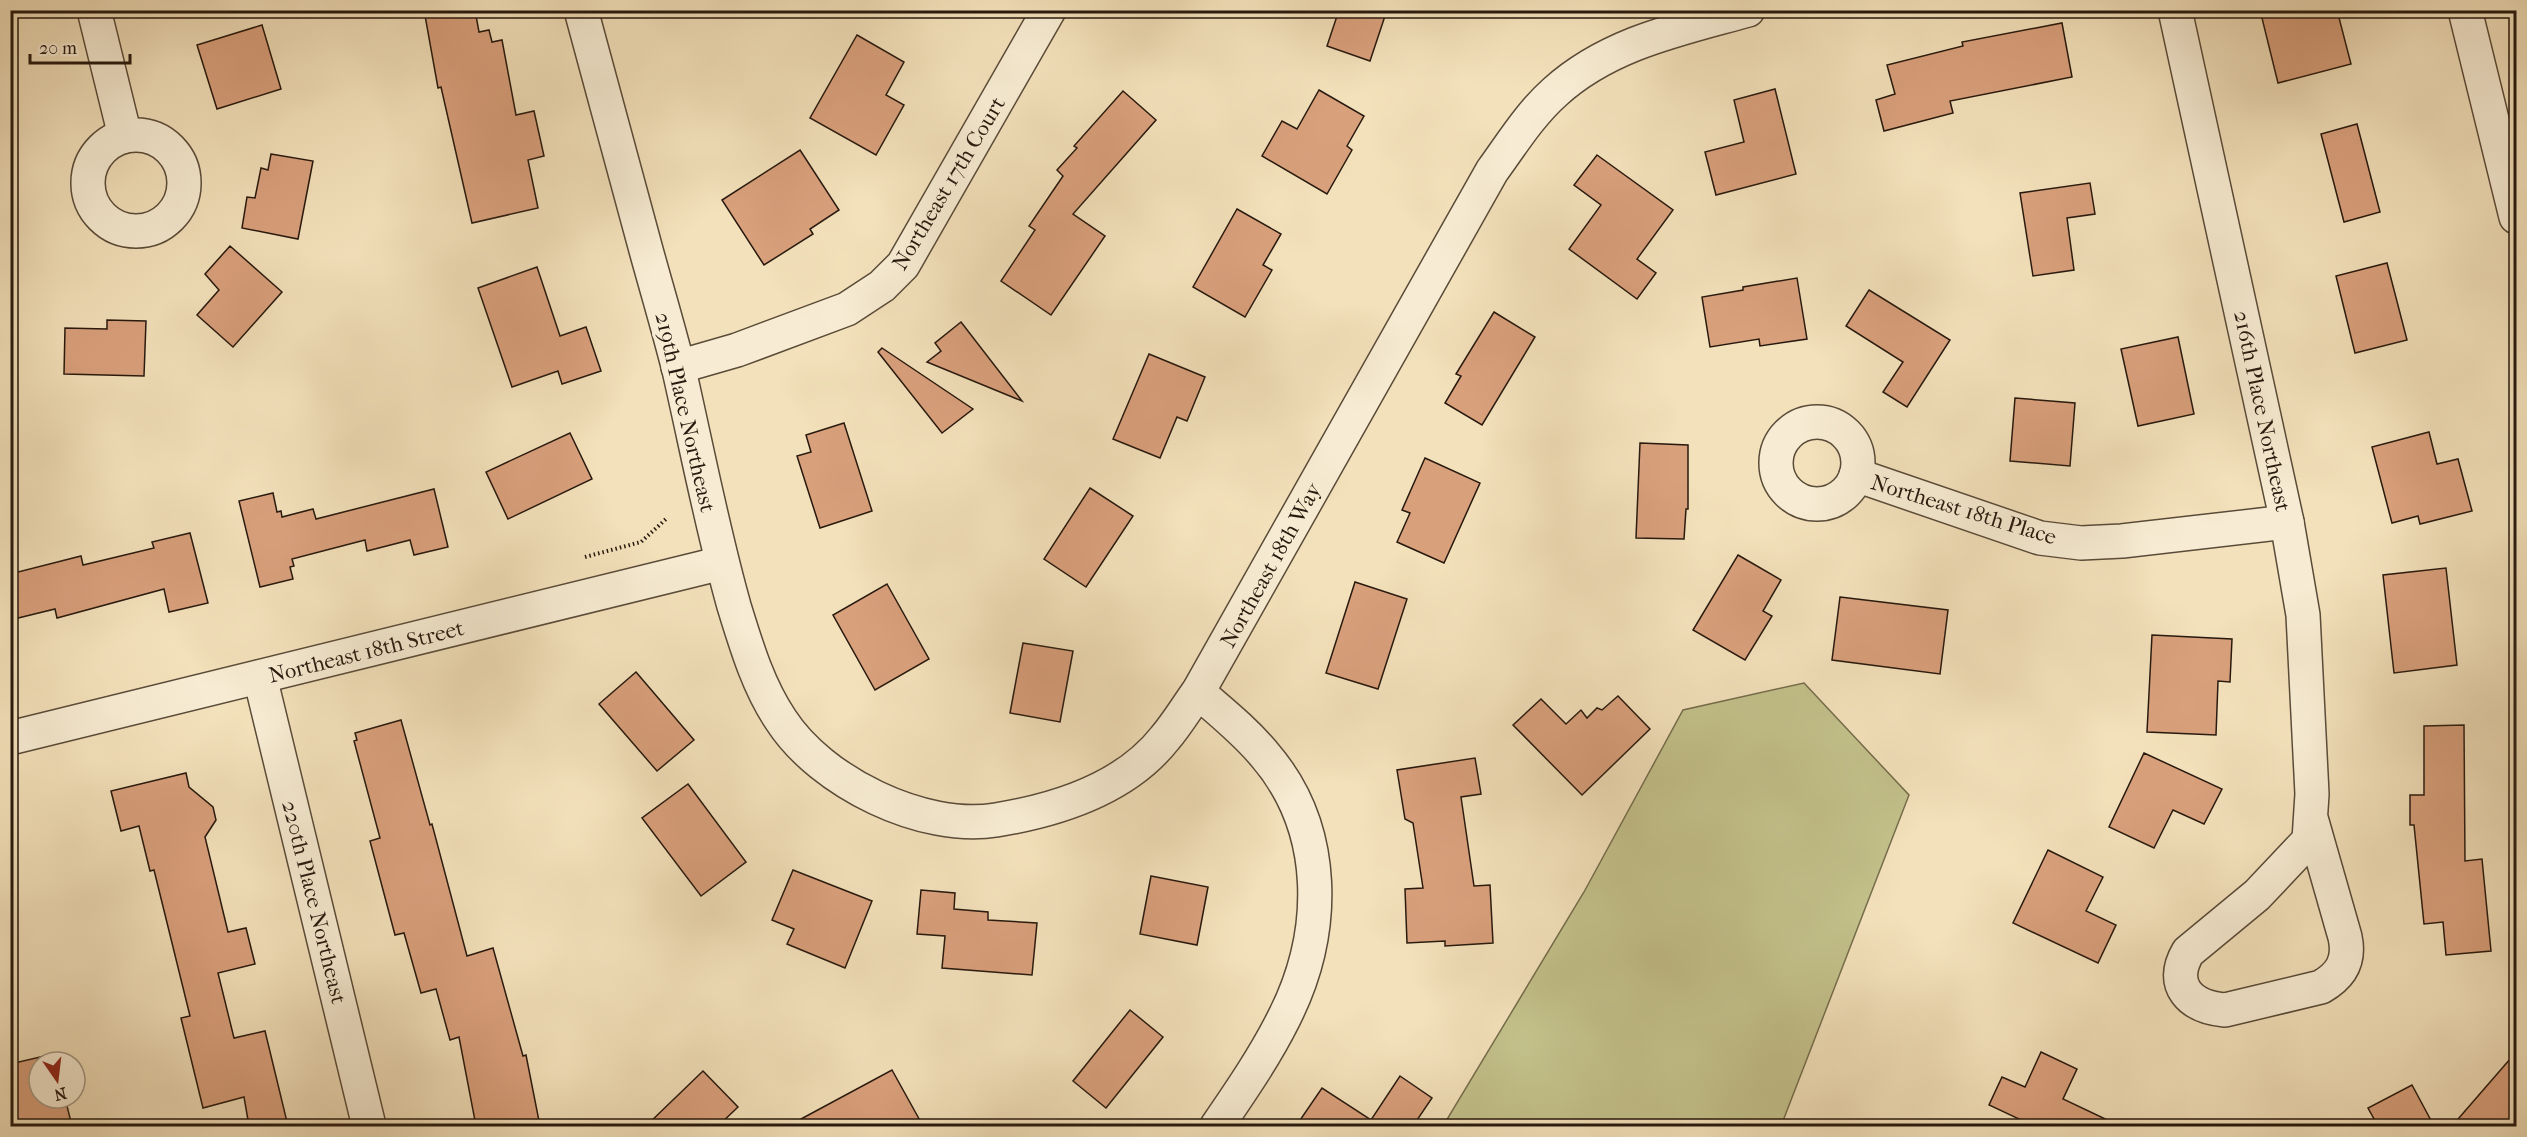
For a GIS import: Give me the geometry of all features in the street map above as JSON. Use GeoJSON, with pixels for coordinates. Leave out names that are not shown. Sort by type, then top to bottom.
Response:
{"type":"FeatureCollection","features":[{"type":"Feature","properties":{"kind":"street"},"geometry":{"type":"LineString","coordinates":[[94,10],[125,136]]}},
{"type":"Feature","properties":{"kind":"street","name":"219th Place Northeast"},"geometry":{"type":"LineString","coordinates":[[581,10],[678,367],[722,563],[758,678],[779,718],[803,748],[847,781]]}},
{"type":"Feature","properties":{"kind":"street","name":"Northeast 17th Court"},"geometry":{"type":"LineString","coordinates":[[678,367],[796,330],[847,309],[882,286],[903,265],[1049,10]]}},
{"type":"Feature","properties":{"kind":"street","name":"Northeast 18th Way"},"geometry":{"type":"LineString","coordinates":[[847,781],[894,806],[934,818],[982,823],[1037,814],[1080,800],[1130,771],[1164,741],[1198,692],[1492,171],[1529,122],[1554,93],[1578,74],[1615,52],[1653,36],[1748,10]]}},
{"type":"Feature","properties":{"kind":"street","name":"216th Place Northeast"},"geometry":{"type":"LineString","coordinates":[[2175,10],[2287,522],[2303,615],[2312,794],[2310,840],[2257,895],[2188,952],[2182,961],[2181,983],[2187,995],[2197,1004],[2210,1009],[2225,1010],[2321,987],[2333,981],[2342,970],[2347,948],[2345,937],[2311,818]]}},
{"type":"Feature","properties":{"kind":"street"},"geometry":{"type":"LineString","coordinates":[[2465,10],[2515,208]]}},
{"type":"Feature","properties":{"kind":"street","name":"Northeast 18th Place"},"geometry":{"type":"LineString","coordinates":[[1856,475],[2040,538],[2080,543],[2122,541],[2287,522]]}},
{"type":"Feature","properties":{"kind":"street","name":"Northeast 18th Street"},"geometry":{"type":"LineString","coordinates":[[10,738],[722,563]]}},
{"type":"Feature","properties":{"kind":"street","name":"220th Place Northeast"},"geometry":{"type":"LineString","coordinates":[[260,677],[369,1126]]}},
{"type":"Feature","properties":{"kind":"street"},"geometry":{"type":"LineString","coordinates":[[1198,692],[1265,754],[1282,778],[1291,793],[1307,834],[1314,861],[1317,889],[1313,927],[1292,1001],[1269,1047],[1217,1126]]}},
{"type":"Feature","properties":{"kind":"path"},"geometry":{"type":"LineString","coordinates":[[585,557],[641,542],[666,519]]}},
{"type":"Feature","properties":{"kind":"shaded area"},"geometry":{"type":"Polygon","coordinates":[[[1804,683],[1909,795],[1781,1126],[1443,1126],[1584,892],[1683,710],[1804,683]]]}},
{"type":"Feature","properties":{"kind":"building"},"geometry":{"type":"Polygon","coordinates":[[[424,10],[475,10],[479,32],[489,30],[492,42],[502,40],[516,115],[534,111],[544,156],[528,160],[538,208],[472,223],[441,87],[438,88],[424,10]]]}},
{"type":"Feature","properties":{"kind":"building"},"geometry":{"type":"Polygon","coordinates":[[[1339,10],[1387,10],[1370,61],[1327,46],[1339,10]]]}},
{"type":"Feature","properties":{"kind":"building"},"geometry":{"type":"Polygon","coordinates":[[[2260,10],[2337,10],[2351,64],[2278,83],[2260,10]]]}},
{"type":"Feature","properties":{"kind":"building"},"geometry":{"type":"Polygon","coordinates":[[[2062,23],[2072,77],[1950,101],[1953,113],[1884,131],[1876,100],[1895,94],[1887,65],[1963,46],[1962,42],[2062,23]]]}},
{"type":"Feature","properties":{"kind":"building"},"geometry":{"type":"Polygon","coordinates":[[[262,25],[281,89],[217,109],[197,45],[262,25]]]}},
{"type":"Feature","properties":{"kind":"building"},"geometry":{"type":"Polygon","coordinates":[[[857,35],[904,62],[886,95],[904,105],[876,155],[810,118],[857,35]]]}},
{"type":"Feature","properties":{"kind":"building"},"geometry":{"type":"Polygon","coordinates":[[[1775,89],[1796,174],[1716,195],[1705,152],[1744,142],[1734,100],[1775,89]]]}},
{"type":"Feature","properties":{"kind":"building"},"geometry":{"type":"Polygon","coordinates":[[[1319,90],[1364,116],[1347,146],[1352,150],[1327,194],[1262,156],[1282,121],[1297,129],[1319,90]]]}},
{"type":"Feature","properties":{"kind":"building"},"geometry":{"type":"Polygon","coordinates":[[[1123,91],[1156,120],[1073,214],[1105,236],[1051,315],[1001,281],[1035,230],[1029,226],[1063,176],[1057,170],[1077,148],[1074,146],[1123,91]]]}},
{"type":"Feature","properties":{"kind":"building"},"geometry":{"type":"Polygon","coordinates":[[[2357,124],[2380,212],[2344,222],[2321,134],[2357,124]]]}},
{"type":"Feature","properties":{"kind":"building"},"geometry":{"type":"Polygon","coordinates":[[[800,150],[839,210],[810,229],[813,234],[764,265],[722,200],[800,150]]]}},
{"type":"Feature","properties":{"kind":"building"},"geometry":{"type":"Polygon","coordinates":[[[271,154],[313,161],[298,239],[242,228],[247,197],[255,198],[261,168],[268,170],[271,154]]]}},
{"type":"Feature","properties":{"kind":"building"},"geometry":{"type":"Polygon","coordinates":[[[1597,155],[1673,210],[1637,259],[1656,273],[1637,299],[1569,249],[1601,205],[1574,185],[1597,155]]]}},
{"type":"Feature","properties":{"kind":"building"},"geometry":{"type":"Polygon","coordinates":[[[2090,183],[2095,214],[2067,218],[2074,270],[2033,276],[2020,193],[2090,183]]]}},
{"type":"Feature","properties":{"kind":"building"},"geometry":{"type":"Polygon","coordinates":[[[1237,209],[1281,234],[1263,265],[1272,270],[1245,317],[1193,287],[1237,209]]]}},
{"type":"Feature","properties":{"kind":"building"},"geometry":{"type":"Polygon","coordinates":[[[230,246],[282,292],[233,347],[197,315],[219,290],[205,274],[230,246]]]}},
{"type":"Feature","properties":{"kind":"building"},"geometry":{"type":"Polygon","coordinates":[[[2387,263],[2407,340],[2355,353],[2336,276],[2387,263]]]}},
{"type":"Feature","properties":{"kind":"building"},"geometry":{"type":"Polygon","coordinates":[[[537,267],[560,336],[586,327],[601,371],[562,384],[558,371],[512,387],[478,288],[537,267]]]}},
{"type":"Feature","properties":{"kind":"building"},"geometry":{"type":"Polygon","coordinates":[[[1797,278],[1807,339],[1760,346],[1759,339],[1710,347],[1702,297],[1797,278]]]}},
{"type":"Feature","properties":{"kind":"building"},"geometry":{"type":"Polygon","coordinates":[[[1869,290],[1950,340],[1907,407],[1883,392],[1903,362],[1846,326],[1869,290]]]}},
{"type":"Feature","properties":{"kind":"building"},"geometry":{"type":"Polygon","coordinates":[[[1494,312],[1535,337],[1482,425],[1445,403],[1461,376],[1456,374],[1494,312]]]}},
{"type":"Feature","properties":{"kind":"building"},"geometry":{"type":"Polygon","coordinates":[[[107,320],[146,321],[144,376],[64,374],[65,328],[107,329],[107,320]]]}},
{"type":"Feature","properties":{"kind":"building"},"geometry":{"type":"Polygon","coordinates":[[[961,322],[1022,401],[927,362],[941,351],[935,343],[961,322]]]}},
{"type":"Feature","properties":{"kind":"building"},"geometry":{"type":"Polygon","coordinates":[[[2178,337],[2194,414],[2138,426],[2121,349],[2178,337]]]}},
{"type":"Feature","properties":{"kind":"building"},"geometry":{"type":"Polygon","coordinates":[[[882,348],[973,409],[942,433],[878,352],[882,348]]]}},
{"type":"Feature","properties":{"kind":"building"},"geometry":{"type":"Polygon","coordinates":[[[1149,354],[1205,377],[1187,421],[1177,417],[1160,458],[1113,439],[1149,354]]]}},
{"type":"Feature","properties":{"kind":"building"},"geometry":{"type":"Polygon","coordinates":[[[2015,398],[2075,403],[2070,466],[2010,461],[2015,398]]]}},
{"type":"Feature","properties":{"kind":"building"},"geometry":{"type":"Polygon","coordinates":[[[844,423],[872,511],[820,528],[797,456],[811,452],[806,435],[844,423]]]}},
{"type":"Feature","properties":{"kind":"building"},"geometry":{"type":"Polygon","coordinates":[[[2429,432],[2437,464],[2458,459],[2472,511],[2420,524],[2418,516],[2392,523],[2372,447],[2429,432]]]}},
{"type":"Feature","properties":{"kind":"building"},"geometry":{"type":"Polygon","coordinates":[[[570,433],[592,479],[508,519],[486,472],[570,433]]]}},
{"type":"Feature","properties":{"kind":"building"},"geometry":{"type":"Polygon","coordinates":[[[1640,443],[1688,445],[1688,509],[1686,509],[1684,539],[1636,538],[1640,443]]]}},
{"type":"Feature","properties":{"kind":"building"},"geometry":{"type":"Polygon","coordinates":[[[1425,458],[1480,483],[1444,563],[1397,542],[1410,513],[1402,510],[1425,458]]]}},
{"type":"Feature","properties":{"kind":"building"},"geometry":{"type":"Polygon","coordinates":[[[1090,488],[1133,516],[1086,587],[1044,559],[1090,488]]]}},
{"type":"Feature","properties":{"kind":"building"},"geometry":{"type":"Polygon","coordinates":[[[434,489],[448,547],[414,555],[410,540],[367,551],[365,540],[292,559],[294,566],[290,567],[293,579],[260,587],[239,501],[273,493],[277,512],[281,511],[282,517],[313,509],[316,519],[434,489]]]}},
{"type":"Feature","properties":{"kind":"building"},"geometry":{"type":"Polygon","coordinates":[[[190,533],[208,603],[169,612],[164,589],[57,618],[55,609],[10,620],[10,574],[81,556],[83,565],[154,548],[152,542],[190,533]]]}},
{"type":"Feature","properties":{"kind":"building"},"geometry":{"type":"Polygon","coordinates":[[[1738,555],[1781,580],[1763,611],[1772,616],[1745,660],[1693,630],[1738,555]]]}},
{"type":"Feature","properties":{"kind":"building"},"geometry":{"type":"Polygon","coordinates":[[[2446,568],[2457,665],[2394,673],[2383,575],[2446,568]]]}},
{"type":"Feature","properties":{"kind":"building"},"geometry":{"type":"Polygon","coordinates":[[[1355,582],[1407,599],[1378,689],[1326,673],[1355,582]]]}},
{"type":"Feature","properties":{"kind":"building"},"geometry":{"type":"Polygon","coordinates":[[[887,584],[929,659],[875,690],[833,615],[887,584]]]}},
{"type":"Feature","properties":{"kind":"building"},"geometry":{"type":"Polygon","coordinates":[[[1840,597],[1948,610],[1940,674],[1832,660],[1840,597]]]}},
{"type":"Feature","properties":{"kind":"building"},"geometry":{"type":"Polygon","coordinates":[[[2152,635],[2232,639],[2230,682],[2218,681],[2216,735],[2147,732],[2152,635]]]}},
{"type":"Feature","properties":{"kind":"building"},"geometry":{"type":"Polygon","coordinates":[[[1023,643],[1073,651],[1060,722],[1010,713],[1023,643]]]}},
{"type":"Feature","properties":{"kind":"building"},"geometry":{"type":"Polygon","coordinates":[[[636,672],[694,740],[657,771],[599,704],[636,672]]]}},
{"type":"Feature","properties":{"kind":"building"},"geometry":{"type":"Polygon","coordinates":[[[1618,696],[1650,729],[1582,795],[1513,725],[1541,699],[1566,724],[1581,710],[1587,718],[1597,708],[1602,710],[1618,696]]]}},
{"type":"Feature","properties":{"kind":"building"},"geometry":{"type":"Polygon","coordinates":[[[401,720],[430,825],[432,824],[467,956],[493,948],[523,1056],[526,1055],[540,1126],[476,1126],[459,1037],[450,1040],[436,989],[421,993],[404,933],[395,935],[370,841],[380,838],[354,741],[357,740],[355,733],[401,720]]]}},
{"type":"Feature","properties":{"kind":"building"},"geometry":{"type":"Polygon","coordinates":[[[2464,725],[2465,861],[2482,859],[2491,951],[2446,955],[2443,922],[2424,924],[2414,825],[2410,825],[2410,795],[2424,795],[2424,726],[2464,725]]]}},
{"type":"Feature","properties":{"kind":"building"},"geometry":{"type":"Polygon","coordinates":[[[2144,753],[2222,789],[2204,824],[2173,810],[2154,848],[2109,827],[2144,753]]]}},
{"type":"Feature","properties":{"kind":"building"},"geometry":{"type":"Polygon","coordinates":[[[1475,758],[1481,794],[1461,797],[1474,886],[1490,885],[1493,943],[1445,946],[1445,941],[1407,943],[1405,889],[1423,888],[1413,823],[1405,819],[1397,770],[1475,758]]]}},
{"type":"Feature","properties":{"kind":"building"},"geometry":{"type":"Polygon","coordinates":[[[186,773],[189,787],[213,807],[216,820],[205,837],[228,932],[246,928],[255,964],[218,973],[234,1038],[265,1031],[288,1126],[249,1126],[244,1097],[203,1108],[181,1018],[190,1016],[154,870],[150,871],[139,826],[121,831],[111,791],[186,773]]]}},
{"type":"Feature","properties":{"kind":"building"},"geometry":{"type":"Polygon","coordinates":[[[688,784],[746,862],[701,896],[642,818],[688,784]]]}},
{"type":"Feature","properties":{"kind":"building"},"geometry":{"type":"Polygon","coordinates":[[[2048,850],[2103,877],[2086,911],[2116,925],[2098,963],[2013,923],[2048,850]]]}},
{"type":"Feature","properties":{"kind":"building"},"geometry":{"type":"Polygon","coordinates":[[[793,870],[872,901],[845,968],[787,944],[794,929],[772,920],[793,870]]]}},
{"type":"Feature","properties":{"kind":"building"},"geometry":{"type":"Polygon","coordinates":[[[1151,876],[1208,887],[1197,945],[1140,934],[1151,876]]]}},
{"type":"Feature","properties":{"kind":"building"},"geometry":{"type":"Polygon","coordinates":[[[921,890],[955,893],[954,909],[988,912],[988,920],[1037,923],[1032,975],[942,968],[945,936],[917,934],[921,890]]]}},
{"type":"Feature","properties":{"kind":"building"},"geometry":{"type":"Polygon","coordinates":[[[1130,1010],[1163,1037],[1106,1108],[1073,1081],[1130,1010]]]}},
{"type":"Feature","properties":{"kind":"building"},"geometry":{"type":"Polygon","coordinates":[[[2517,1051],[2517,1126],[2452,1126],[2517,1051]]]}},
{"type":"Feature","properties":{"kind":"building"},"geometry":{"type":"Polygon","coordinates":[[[2041,1052],[2077,1069],[2063,1099],[2120,1126],[2034,1126],[1989,1105],[2002,1077],[2025,1087],[2041,1052]]]}},
{"type":"Feature","properties":{"kind":"building"},"geometry":{"type":"Polygon","coordinates":[[[27,1060],[27,1110],[68,1110],[72,1126],[16,1126],[10,1104],[10,1064],[27,1060]]]}},
{"type":"Feature","properties":{"kind":"building"},"geometry":{"type":"Polygon","coordinates":[[[892,1070],[923,1126],[788,1126],[892,1070]]]}},
{"type":"Feature","properties":{"kind":"building"},"geometry":{"type":"Polygon","coordinates":[[[703,1071],[738,1107],[718,1126],[646,1126],[703,1071]]]}},
{"type":"Feature","properties":{"kind":"building"},"geometry":{"type":"Polygon","coordinates":[[[1400,1076],[1432,1098],[1413,1126],[1296,1126],[1322,1088],[1371,1120],[1400,1076]]]}},
{"type":"Feature","properties":{"kind":"building"},"geometry":{"type":"Polygon","coordinates":[[[2412,1085],[2434,1126],[2378,1126],[2368,1108],[2412,1085]]]}}]}
